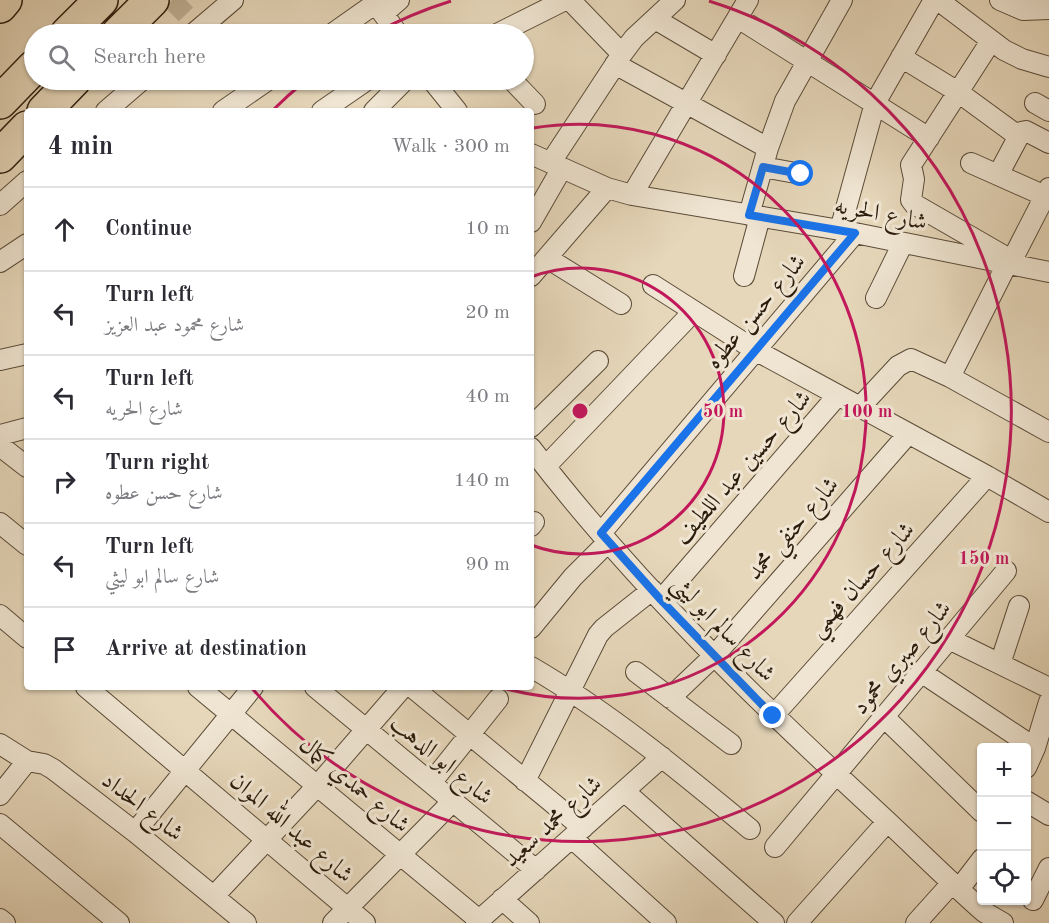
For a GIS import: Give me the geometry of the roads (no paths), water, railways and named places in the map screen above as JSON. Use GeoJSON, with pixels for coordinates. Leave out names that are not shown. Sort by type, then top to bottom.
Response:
{"type":"FeatureCollection","features":[{"type":"Feature","properties":{"kind":"highway"},"geometry":{"type":"LineString","coordinates":[[0,6],[5,0]]}},
{"type":"Feature","properties":{"kind":"highway"},"geometry":{"type":"LineString","coordinates":[[77,24],[101,0]]}},
{"type":"Feature","properties":{"kind":"highway"},"geometry":{"type":"LineString","coordinates":[[128,24],[152,0]]}},
{"type":"Feature","properties":{"kind":"highway"},"geometry":{"type":"LineString","coordinates":[[0,102],[24,77]]}},
{"type":"Feature","properties":{"kind":"highway"},"geometry":{"type":"LineString","coordinates":[[47,108],[64,90]]}},
{"type":"Feature","properties":{"kind":"highway"},"geometry":{"type":"LineString","coordinates":[[0,156],[24,131]]}},
{"type":"Feature","properties":{"kind":"street"},"geometry":{"type":"LineString","coordinates":[[205,24],[233,0]]}},
{"type":"Feature","properties":{"kind":"street"},"geometry":{"type":"LineString","coordinates":[[348,24],[378,5],[399,0]]}},
{"type":"Feature","properties":{"kind":"street"},"geometry":{"type":"LineString","coordinates":[[517,24],[565,0]]}},
{"type":"Feature","properties":{"kind":"street"},"geometry":{"type":"LineString","coordinates":[[570,0],[619,59],[766,158],[801,174]]}},
{"type":"Feature","properties":{"kind":"street"},"geometry":{"type":"LineString","coordinates":[[534,215],[556,165],[619,59],[634,38],[675,0]]}},
{"type":"Feature","properties":{"kind":"street"},"geometry":{"type":"LineString","coordinates":[[632,195],[748,0]]}},
{"type":"Feature","properties":{"kind":"street"},"geometry":{"type":"LineString","coordinates":[[744,276],[766,158],[785,101],[842,0]]}},
{"type":"Feature","properties":{"kind":"street"},"geometry":{"type":"LineString","coordinates":[[847,231],[875,103],[936,0],[1004,50],[1049,67]]}},
{"type":"Feature","properties":{"kind":"street"},"geometry":{"type":"LineString","coordinates":[[1000,0],[1023,9],[1049,9]]}},
{"type":"Feature","properties":{"kind":"street"},"geometry":{"type":"LineString","coordinates":[[378,5],[391,24]]}},
{"type":"Feature","properties":{"kind":"street"},"geometry":{"type":"LineString","coordinates":[[738,18],[929,138]]}},
{"type":"Feature","properties":{"kind":"street"},"geometry":{"type":"LineString","coordinates":[[655,19],[716,55]]}},
{"type":"Feature","properties":{"kind":"street"},"geometry":{"type":"LineString","coordinates":[[991,41],[911,165],[914,179],[911,200],[914,204],[1015,264]]}},
{"type":"Feature","properties":{"kind":"street"},"geometry":{"type":"LineString","coordinates":[[901,57],[958,92],[1018,136]]}},
{"type":"Feature","properties":{"kind":"street"},"geometry":{"type":"LineString","coordinates":[[109,108],[130,90]]}},
{"type":"Feature","properties":{"kind":"street"},"geometry":{"type":"LineString","coordinates":[[227,108],[253,90]]}},
{"type":"Feature","properties":{"kind":"street"},"geometry":{"type":"LineString","coordinates":[[326,108],[352,90]]}},
{"type":"Feature","properties":{"kind":"street"},"geometry":{"type":"LineString","coordinates":[[377,108],[395,90]]}},
{"type":"Feature","properties":{"kind":"street"},"geometry":{"type":"LineString","coordinates":[[439,90],[453,108]]}},
{"type":"Feature","properties":{"kind":"street"},"geometry":{"type":"LineString","coordinates":[[522,90],[535,104]]}},
{"type":"Feature","properties":{"kind":"street"},"geometry":{"type":"LineString","coordinates":[[998,175],[1021,132],[1026,131],[1049,143]]}},
{"type":"Feature","properties":{"kind":"street","name":"شارع الحريه"},"geometry":{"type":"LineString","coordinates":[[534,155],[608,188],[632,195],[847,231],[1049,272]]}},
{"type":"Feature","properties":{"kind":"street"},"geometry":{"type":"LineString","coordinates":[[950,377],[1015,264],[1047,192],[971,163]]}},
{"type":"Feature","properties":{"kind":"street"},"geometry":{"type":"LineString","coordinates":[[0,205],[24,184]]}},
{"type":"Feature","properties":{"kind":"street"},"geometry":{"type":"LineString","coordinates":[[608,188],[536,268],[621,304]]}},
{"type":"Feature","properties":{"kind":"street","name":"شارع حسن عطوه"},"geometry":{"type":"LineString","coordinates":[[534,624],[755,350],[847,231]]}},
{"type":"Feature","properties":{"kind":"street"},"geometry":{"type":"LineString","coordinates":[[876,298],[903,243]]}},
{"type":"Feature","properties":{"kind":"street"},"geometry":{"type":"LineString","coordinates":[[0,262],[24,246]]}},
{"type":"Feature","properties":{"kind":"street"},"geometry":{"type":"LineString","coordinates":[[653,285],[755,350],[1049,512]]}},
{"type":"Feature","properties":{"kind":"street"},"geometry":{"type":"LineString","coordinates":[[537,461],[694,311]]}},
{"type":"Feature","properties":{"kind":"street"},"geometry":{"type":"LineString","coordinates":[[0,360],[24,355]]}},
{"type":"Feature","properties":{"kind":"street"},"geometry":{"type":"LineString","coordinates":[[860,406],[898,366],[911,359],[950,377],[1049,432]]}},
{"type":"Feature","properties":{"kind":"street"},"geometry":{"type":"LineString","coordinates":[[534,424],[598,361]]}},
{"type":"Feature","properties":{"kind":"street","name":"شارع حسين عبد اللطيف"},"geometry":{"type":"LineString","coordinates":[[525,781],[592,645],[604,628],[656,595],[838,395]]}},
{"type":"Feature","properties":{"kind":"street"},"geometry":{"type":"LineString","coordinates":[[0,435],[24,429]]}},
{"type":"Feature","properties":{"kind":"street","name":"شارع حنفي محمد"},"geometry":{"type":"LineString","coordinates":[[670,698],[714,656],[908,434]]}},
{"type":"Feature","properties":{"kind":"street"},"geometry":{"type":"LineString","coordinates":[[0,446],[24,465]]}},
{"type":"Feature","properties":{"kind":"street","name":"شارع سالم ابو ليثي"},"geometry":{"type":"LineString","coordinates":[[537,461],[656,595],[773,716],[955,886],[984,912],[1003,923]]}},
{"type":"Feature","properties":{"kind":"street","name":"شارع حسان فهمي"},"geometry":{"type":"LineString","coordinates":[[773,716],[987,476]]}},
{"type":"Feature","properties":{"kind":"street"},"geometry":{"type":"LineString","coordinates":[[0,523],[24,543]]}},
{"type":"Feature","properties":{"kind":"street","name":"شارع صبري محمود"},"geometry":{"type":"LineString","coordinates":[[775,847],[1006,570]]}},
{"type":"Feature","properties":{"kind":"street"},"geometry":{"type":"LineString","coordinates":[[1000,664],[1019,606]]}},
{"type":"Feature","properties":{"kind":"street"},"geometry":{"type":"LineString","coordinates":[[0,615],[24,635]]}},
{"type":"Feature","properties":{"kind":"street"},"geometry":{"type":"LineString","coordinates":[[949,639],[1049,688]]}},
{"type":"Feature","properties":{"kind":"street"},"geometry":{"type":"LineString","coordinates":[[534,669],[570,690],[662,757],[750,829]]}},
{"type":"Feature","properties":{"kind":"street"},"geometry":{"type":"LineString","coordinates":[[636,672],[731,744]]}},
{"type":"Feature","properties":{"kind":"street"},"geometry":{"type":"LineString","coordinates":[[921,672],[1035,748]]}},
{"type":"Feature","properties":{"kind":"street","name":"شارع عبد الله الموان"},"geometry":{"type":"LineString","coordinates":[[90,690],[365,923]]}},
{"type":"Feature","properties":{"kind":"street","name":"شارع حمدي كمال"},"geometry":{"type":"LineString","coordinates":[[202,690],[318,785],[477,922]]}},
{"type":"Feature","properties":{"kind":"street"},"geometry":{"type":"LineString","coordinates":[[135,832],[250,690]]}},
{"type":"Feature","properties":{"kind":"street","name":"شارع ابو الدهب"},"geometry":{"type":"LineString","coordinates":[[319,690],[536,870]]}},
{"type":"Feature","properties":{"kind":"street"},"geometry":{"type":"LineString","coordinates":[[214,896],[318,785],[400,690]]}},
{"type":"Feature","properties":{"kind":"street"},"geometry":{"type":"LineString","coordinates":[[416,690],[525,781],[666,923]]}},
{"type":"Feature","properties":{"kind":"street"},"geometry":{"type":"LineString","coordinates":[[431,783],[498,699]]}},
{"type":"Feature","properties":{"kind":"street"},"geometry":{"type":"LineString","coordinates":[[1031,757],[1046,725],[1049,702]]}},
{"type":"Feature","properties":{"kind":"street"},"geometry":{"type":"LineString","coordinates":[[884,717],[977,808]]}},
{"type":"Feature","properties":{"kind":"street","name":"شارع الحداد"},"geometry":{"type":"LineString","coordinates":[[0,744],[27,761],[44,764],[53,770],[135,832],[246,923]]}},
{"type":"Feature","properties":{"kind":"street","name":"شارع محمد سعيد"},"geometry":{"type":"LineString","coordinates":[[477,922],[662,757]]}},
{"type":"Feature","properties":{"kind":"street"},"geometry":{"type":"LineString","coordinates":[[0,795],[27,761]]}},
{"type":"Feature","properties":{"kind":"street"},"geometry":{"type":"LineString","coordinates":[[624,791],[774,923]]}},
{"type":"Feature","properties":{"kind":"street"},"geometry":{"type":"LineString","coordinates":[[333,923],[453,801]]}},
{"type":"Feature","properties":{"kind":"street"},"geometry":{"type":"LineString","coordinates":[[1031,804],[1049,815]]}},
{"type":"Feature","properties":{"kind":"street"},"geometry":{"type":"LineString","coordinates":[[797,923],[887,822]]}},
{"type":"Feature","properties":{"kind":"street"},"geometry":{"type":"LineString","coordinates":[[0,824],[118,923]]}},
{"type":"Feature","properties":{"kind":"street"},"geometry":{"type":"LineString","coordinates":[[916,923],[977,863]]}},
{"type":"Feature","properties":{"kind":"street"},"geometry":{"type":"LineString","coordinates":[[1033,900],[1049,868]]}},
{"type":"Feature","properties":{"kind":"street"},"geometry":{"type":"LineString","coordinates":[[502,899],[529,923]]}},
{"type":"Feature","properties":{"kind":"street"},"geometry":{"type":"LineString","coordinates":[[0,919],[5,923]]}},
{"type":"Feature","properties":{"kind":"tunnel"},"geometry":{"type":"LineString","coordinates":[[172,0],[195,24]]}}]}
